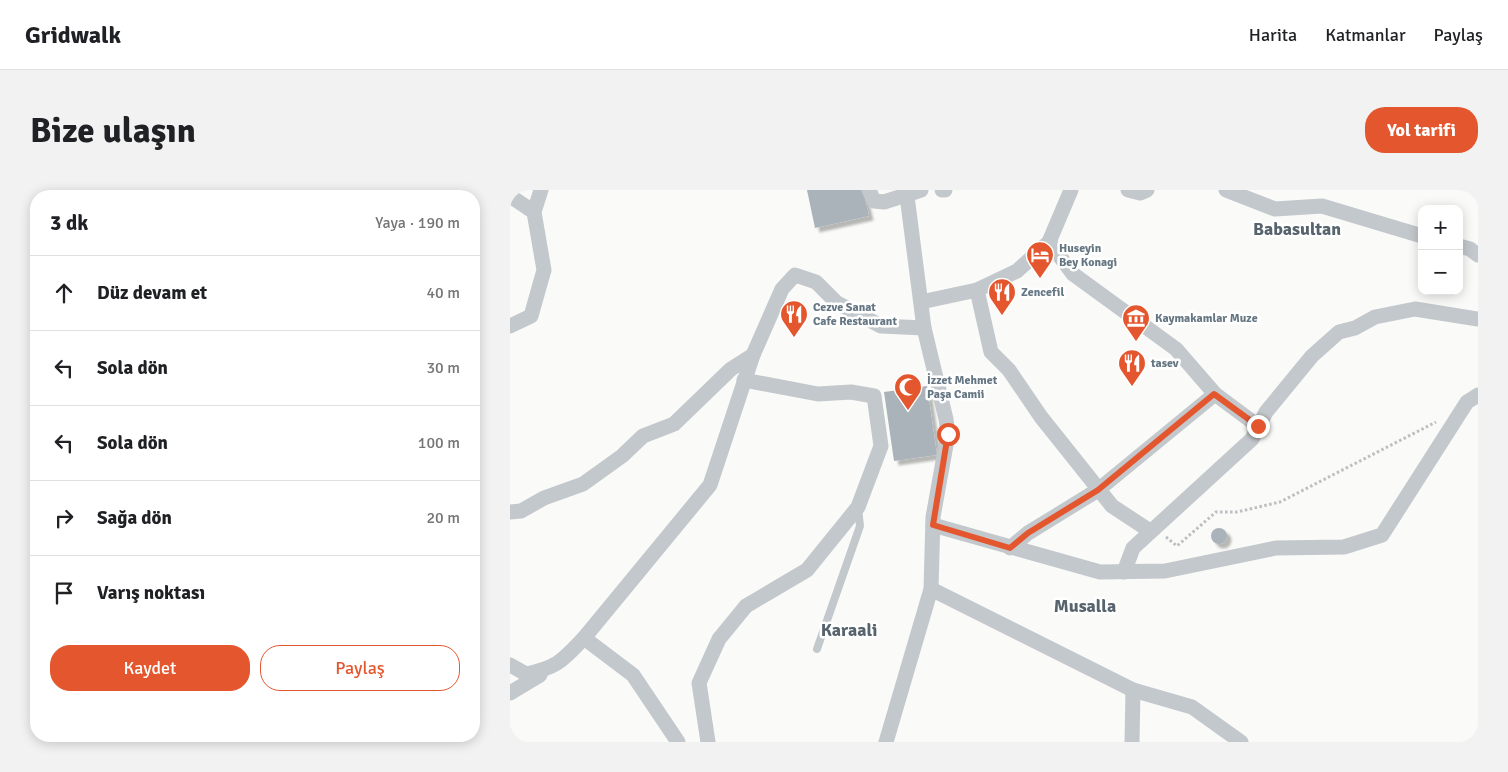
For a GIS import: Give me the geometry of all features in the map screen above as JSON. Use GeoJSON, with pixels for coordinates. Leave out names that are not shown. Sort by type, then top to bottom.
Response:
{"type":"FeatureCollection","features":[{"type":"Feature","properties":{"kind":"street"},"geometry":{"type":"LineString","coordinates":[[510,326],[531,316],[544,270],[534,212],[541,190]]}},
{"type":"Feature","properties":{"kind":"street"},"geometry":{"type":"LineString","coordinates":[[869,190],[874,201],[884,202],[922,190]]}},
{"type":"Feature","properties":{"kind":"street"},"geometry":{"type":"LineString","coordinates":[[921,302],[977,290],[1017,271],[1048,242],[1071,190]]}},
{"type":"Feature","properties":{"kind":"street"},"geometry":{"type":"LineString","coordinates":[[1128,190],[1140,193],[1147,190]]}},
{"type":"Feature","properties":{"kind":"street"},"geometry":{"type":"LineString","coordinates":[[1226,190],[1275,210],[1322,206],[1418,235]]}},
{"type":"Feature","properties":{"kind":"street"},"geometry":{"type":"LineString","coordinates":[[510,196],[534,212]]}},
{"type":"Feature","properties":{"kind":"street"},"geometry":{"type":"LineString","coordinates":[[886,742],[931,589],[933,525],[948,434],[924,328],[907,196]]}},
{"type":"Feature","properties":{"kind":"street"},"geometry":{"type":"LineString","coordinates":[[1048,242],[1073,274],[1176,349],[1214,394],[1258,426]]}},
{"type":"Feature","properties":{"kind":"street"},"geometry":{"type":"LineString","coordinates":[[1463,247],[1470,249],[1478,256]]}},
{"type":"Feature","properties":{"kind":"street"},"geometry":{"type":"LineString","coordinates":[[510,693],[562,662],[710,485],[753,355],[782,289],[795,275],[816,282],[837,303],[881,326],[924,328]]}},
{"type":"Feature","properties":{"kind":"street"},"geometry":{"type":"LineString","coordinates":[[977,290],[991,352],[1009,370],[1041,417],[1112,506],[1150,531]]}},
{"type":"Feature","properties":{"kind":"street"},"geometry":{"type":"LineString","coordinates":[[1124,572],[1133,548],[1252,439],[1266,412],[1312,356],[1340,332],[1355,328],[1375,317],[1415,309],[1478,319]]}},
{"type":"Feature","properties":{"kind":"street"},"geometry":{"type":"LineString","coordinates":[[510,512],[521,512],[544,498],[583,484],[622,456],[643,436],[674,424],[731,369],[753,355]]}},
{"type":"Feature","properties":{"kind":"street"},"geometry":{"type":"LineString","coordinates":[[708,742],[699,683],[720,639],[746,606],[806,570],[858,507],[880,446],[874,396],[851,392],[818,394],[744,380]]}},
{"type":"Feature","properties":{"kind":"street"},"geometry":{"type":"LineString","coordinates":[[1010,548],[1028,533],[1098,490],[1214,394]]}},
{"type":"Feature","properties":{"kind":"street"},"geometry":{"type":"LineString","coordinates":[[933,525],[1100,572],[1165,571],[1276,548],[1344,547],[1382,535],[1467,402],[1478,394]]}},
{"type":"Feature","properties":{"kind":"street"},"geometry":{"type":"LineString","coordinates":[[931,589],[1133,690],[1192,707],[1241,742]]}},
{"type":"Feature","properties":{"kind":"street"},"geometry":{"type":"LineString","coordinates":[[584,638],[633,675],[678,742]]}},
{"type":"Feature","properties":{"kind":"street"},"geometry":{"type":"LineString","coordinates":[[510,664],[526,674],[550,668]]}},
{"type":"Feature","properties":{"kind":"street"},"geometry":{"type":"LineString","coordinates":[[1132,742],[1133,690]]}},
{"type":"Feature","properties":{"kind":"lane"},"geometry":{"type":"LineString","coordinates":[[817,649],[860,526],[858,507]]}},
{"type":"Feature","properties":{"kind":"path"},"geometry":{"type":"LineString","coordinates":[[1171,532],[1165,537],[1177,546],[1216,512],[1237,512],[1280,502],[1440,420]]}},
{"type":"Feature","properties":{"kind":"building"},"geometry":{"type":"Polygon","coordinates":[[[807,190],[863,190],[869,216],[815,228],[807,190]]]}},
{"type":"Feature","properties":{"kind":"building","name":"İzzet Mehmet Paşa Camii"},"geometry":{"type":"Polygon","coordinates":[[[927,386],[937,455],[894,461],[884,392],[927,386]]]}},
{"type":"Feature","properties":{"kind":"building"},"geometry":{"type":"Polygon","coordinates":[[[1219,528],[1227,536],[1219,544],[1211,536],[1219,528]]]}},
{"type":"Feature","properties":{"kind":"place","name":"Huseyin Bey Konagi"},"geometry":{"type":"Point","coordinates":[1040,279]}},
{"type":"Feature","properties":{"kind":"place","name":"Zencefil"},"geometry":{"type":"Point","coordinates":[1002,316]}},
{"type":"Feature","properties":{"kind":"place","name":"Cezve Sanat Cafe Restaurant"},"geometry":{"type":"Point","coordinates":[794,338]}},
{"type":"Feature","properties":{"kind":"place","name":"Kaymakamlar Muze"},"geometry":{"type":"Point","coordinates":[1136,342]}},
{"type":"Feature","properties":{"kind":"place","name":"tasev"},"geometry":{"type":"Point","coordinates":[1132,387]}},
{"type":"Feature","properties":{"kind":"place","name":"İzzet Mehmet Paşa Camii"},"geometry":{"type":"Point","coordinates":[908,411]}},
{"type":"Feature","properties":{"kind":"district","name":"Babasultan"},"geometry":{"type":"Point","coordinates":[1297,229]}},
{"type":"Feature","properties":{"kind":"district","name":"Musalla"},"geometry":{"type":"Point","coordinates":[1085,606]}},
{"type":"Feature","properties":{"kind":"district","name":"Karaali"},"geometry":{"type":"Point","coordinates":[849,630]}},
{"type":"Feature","properties":{"kind":"route"},"geometry":{"type":"LineString","coordinates":[[948,434],[933,525],[1010,548],[1028,533],[1098,490],[1214,394],[1258,426]]}}]}
